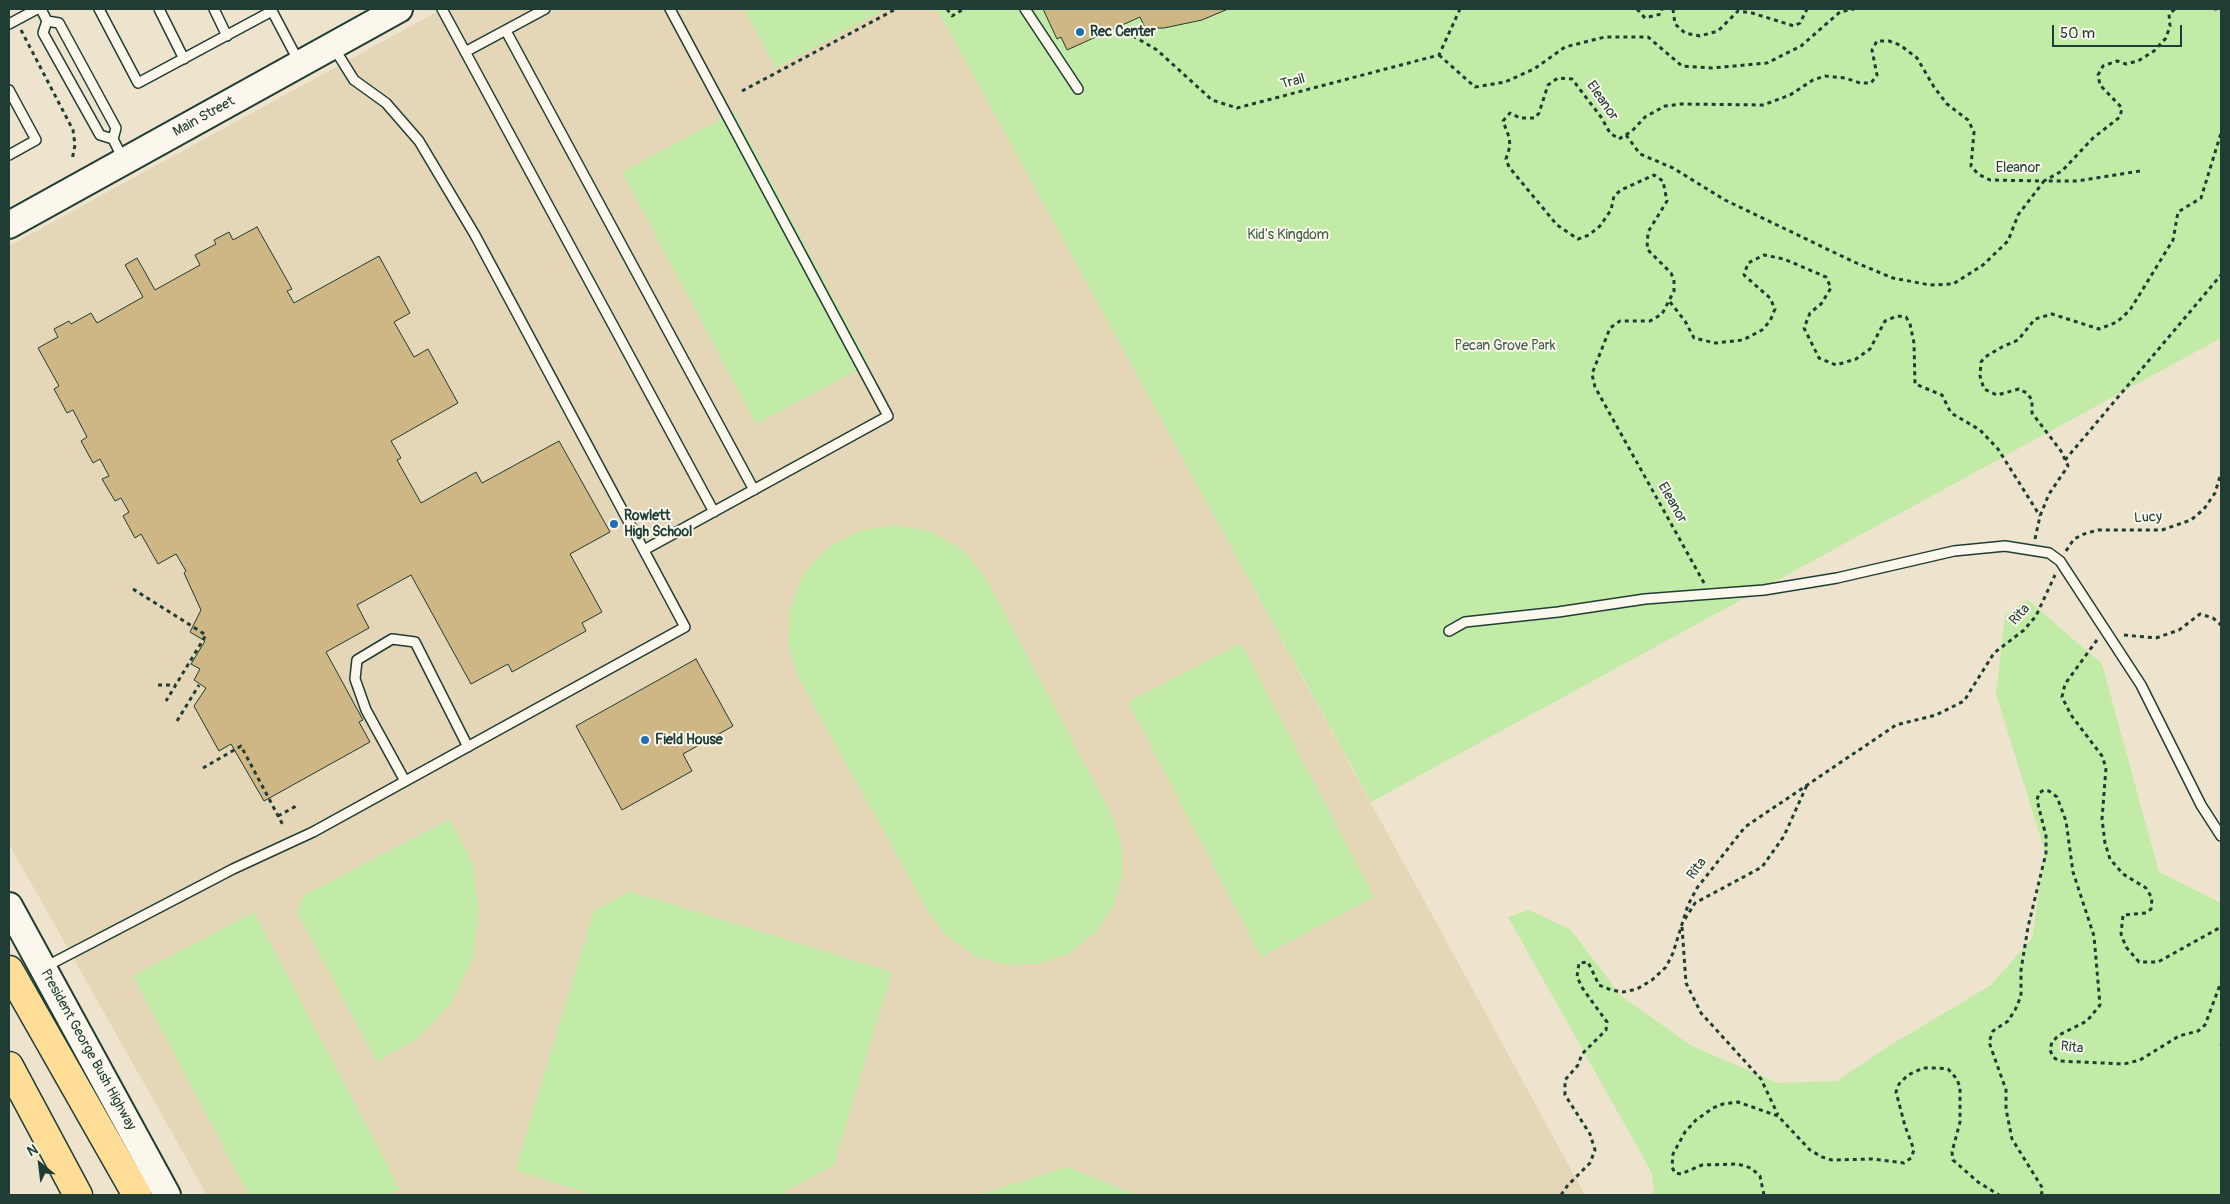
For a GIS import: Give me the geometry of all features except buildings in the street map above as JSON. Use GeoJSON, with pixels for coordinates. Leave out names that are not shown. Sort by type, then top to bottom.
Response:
{"type":"FeatureCollection","features":[{"type":"Feature","properties":{"kind":"highway"},"geometry":{"type":"LineString","coordinates":[[9,970],[137,1195]]}},
{"type":"Feature","properties":{"kind":"highway"},"geometry":{"type":"LineString","coordinates":[[9,1066],[78,1195]]}},
{"type":"Feature","properties":{"kind":"street","name":"Main Street"},"geometry":{"type":"LineString","coordinates":[[9,225],[118,150],[300,64],[399,9]]}},
{"type":"Feature","properties":{"kind":"street","name":"President George Bush Highway"},"geometry":{"type":"LineString","coordinates":[[9,906],[167,1195]]}},
{"type":"Feature","properties":{"kind":"lane"},"geometry":{"type":"LineString","coordinates":[[12,23],[39,9],[47,20],[59,23],[116,128],[118,150]]}},
{"type":"Feature","properties":{"kind":"lane"},"geometry":{"type":"LineString","coordinates":[[99,9],[138,83],[272,10],[300,64]]}},
{"type":"Feature","properties":{"kind":"lane"},"geometry":{"type":"LineString","coordinates":[[159,9],[184,59]]}},
{"type":"Feature","properties":{"kind":"lane"},"geometry":{"type":"LineString","coordinates":[[214,9],[227,36]]}},
{"type":"Feature","properties":{"kind":"lane"},"geometry":{"type":"LineString","coordinates":[[442,9],[714,512]]}},
{"type":"Feature","properties":{"kind":"lane"},"geometry":{"type":"LineString","coordinates":[[465,52],[545,9]]}},
{"type":"Feature","properties":{"kind":"lane"},"geometry":{"type":"LineString","coordinates":[[644,550],[888,416],[670,9]]}},
{"type":"Feature","properties":{"kind":"lane"},"geometry":{"type":"LineString","coordinates":[[1025,9],[1078,89]]}},
{"type":"Feature","properties":{"kind":"lane"},"geometry":{"type":"LineString","coordinates":[[47,20],[43,33],[100,135],[118,150]]}},
{"type":"Feature","properties":{"kind":"lane"},"geometry":{"type":"LineString","coordinates":[[506,31],[754,490]]}},
{"type":"Feature","properties":{"kind":"lane"},"geometry":{"type":"LineString","coordinates":[[42,968],[233,869],[313,832],[685,627],[475,235],[419,142],[386,103],[354,80],[332,46]]}},
{"type":"Feature","properties":{"kind":"lane"},"geometry":{"type":"LineString","coordinates":[[9,90],[36,140],[9,155]]}},
{"type":"Feature","properties":{"kind":"lane"},"geometry":{"type":"LineString","coordinates":[[80,98],[95,90]]}},
{"type":"Feature","properties":{"kind":"lane"},"geometry":{"type":"LineString","coordinates":[[1449,631],[1465,622],[1558,612],[1645,599],[1764,590],[1810,583],[1954,551],[2005,546],[2049,553],[2060,560],[2141,684],[2202,805],[2221,836]]}},
{"type":"Feature","properties":{"kind":"lane"},"geometry":{"type":"LineString","coordinates":[[405,781],[366,710],[355,679],[357,660],[392,639],[415,642],[468,747]]}},
{"type":"Feature","properties":{"kind":"path"},"geometry":{"type":"LineString","coordinates":[[742,91],[896,9]]}},
{"type":"Feature","properties":{"kind":"path"},"geometry":{"type":"LineString","coordinates":[[947,9],[952,16],[962,10]]}},
{"type":"Feature","properties":{"kind":"path"},"geometry":{"type":"LineString","coordinates":[[1460,9],[1439,54],[1475,87],[1505,82],[1534,69],[1565,47],[1605,37],[1648,37],[1682,66],[1712,68],[1767,63],[1801,46],[1840,12],[1854,9]]}},
{"type":"Feature","properties":{"kind":"path"},"geometry":{"type":"LineString","coordinates":[[1637,9],[1644,18],[1661,14],[1662,9]]}},
{"type":"Feature","properties":{"kind":"path"},"geometry":{"type":"LineString","coordinates":[[1673,9],[1675,24],[1685,32],[1700,36],[1718,31],[1738,11],[1752,13],[1794,26],[1800,23],[1806,9]]}},
{"type":"Feature","properties":{"kind":"path","name":"Eleanor"},"geometry":{"type":"LineString","coordinates":[[1711,594],[1595,387],[1592,374],[1610,328],[1620,321],[1650,321],[1662,314],[1670,302],[1674,291],[1674,280],[1662,262],[1647,249],[1648,232],[1665,208],[1667,201],[1663,181],[1654,175],[1621,190],[1614,196],[1611,210],[1600,226],[1589,235],[1578,239],[1557,225],[1509,167],[1506,158],[1510,146],[1509,137],[1503,121],[1510,113],[1520,118],[1535,118],[1539,114],[1548,85],[1558,78],[1572,79],[1601,117],[1610,133],[1619,139],[1645,117],[1665,106],[1681,104],[1763,104],[1790,95],[1813,80],[1825,76],[1845,78],[1860,83],[1871,83],[1877,75],[1872,50],[1877,41],[1889,41],[1900,45],[1917,58],[1934,87],[1947,104],[1968,120],[1974,132],[1971,166],[1978,174],[1990,180],[2044,181],[2062,171],[2093,138],[2120,117],[2122,108],[2100,85],[2098,75],[2103,66],[2117,61],[2126,64],[2138,61],[2154,51],[2166,38],[2170,26],[2169,14],[2175,9]]}},
{"type":"Feature","properties":{"kind":"path"},"geometry":{"type":"LineString","coordinates":[[12,23],[73,130],[75,146],[72,160]]}},
{"type":"Feature","properties":{"kind":"path","name":"Trail"},"geometry":{"type":"LineString","coordinates":[[1126,32],[1157,50],[1212,100],[1237,108],[1439,54]]}},
{"type":"Feature","properties":{"kind":"path"},"geometry":{"type":"LineString","coordinates":[[2034,547],[2040,516],[2049,494],[2068,466],[2062,451],[2032,413],[2032,400],[2027,393],[2019,389],[1996,395],[1984,389],[1980,376],[1981,362],[1985,357],[2018,340],[2035,320],[2052,314],[2099,329],[2117,322],[2130,310],[2173,240],[2178,212],[2201,198],[2221,133]]}},
{"type":"Feature","properties":{"kind":"path"},"geometry":{"type":"LineString","coordinates":[[1626,135],[1640,154],[1673,168],[1725,200],[1854,262],[1893,278],[1930,285],[1953,284],[1983,265],[2008,241],[2018,215],[2044,181],[2077,181],[2140,171]]}},
{"type":"Feature","properties":{"kind":"path"},"geometry":{"type":"LineString","coordinates":[[1670,302],[1685,321],[1694,338],[1715,343],[1743,340],[1762,330],[1770,321],[1774,309],[1770,298],[1744,275],[1748,263],[1764,255],[1784,259],[1826,277],[1830,288],[1821,304],[1810,313],[1804,328],[1819,358],[1836,365],[1856,359],[1870,349],[1885,321],[1897,316],[1906,318],[1910,324],[1914,343],[1915,384],[1942,396],[1951,413],[1980,430],[1998,449],[2040,516]]}},
{"type":"Feature","properties":{"kind":"path"},"geometry":{"type":"LineString","coordinates":[[2065,460],[2221,274]]}},
{"type":"Feature","properties":{"kind":"path","name":"Lucy"},"geometry":{"type":"LineString","coordinates":[[2060,560],[2074,540],[2084,534],[2098,530],[2162,530],[2191,520],[2204,509],[2215,493],[2221,473]]}},
{"type":"Feature","properties":{"kind":"path","name":"Rita"},"geometry":{"type":"LineString","coordinates":[[1561,1195],[1568,1185],[1590,1163],[1595,1150],[1590,1134],[1565,1095],[1565,1080],[1578,1065],[1582,1054],[1606,1030],[1607,1022],[1583,989],[1577,977],[1579,963],[1588,962],[1599,986],[1623,992],[1637,989],[1652,980],[1666,967],[1673,953],[1682,924],[1697,888],[1745,827],[1896,725],[1936,715],[1964,701],[1994,652],[2024,630],[2036,616],[2046,598],[2060,560]]}},
{"type":"Feature","properties":{"kind":"path"},"geometry":{"type":"LineString","coordinates":[[133,588],[206,635],[166,701]]}},
{"type":"Feature","properties":{"kind":"path"},"geometry":{"type":"LineString","coordinates":[[2221,624],[2212,618],[2200,614],[2179,630],[2156,638],[2108,634],[2098,639],[2084,656],[2065,684],[2062,696],[2070,715],[2094,744],[2104,762],[2106,779],[2102,806],[2103,832],[2110,859],[2116,868],[2146,888],[2152,898],[2151,909],[2146,913],[2122,915],[2121,934],[2133,957],[2139,962],[2148,964],[2158,962],[2221,927]]}},
{"type":"Feature","properties":{"kind":"path"},"geometry":{"type":"LineString","coordinates":[[158,685],[176,685]]}},
{"type":"Feature","properties":{"kind":"path"},"geometry":{"type":"LineString","coordinates":[[177,721],[199,685]]}},
{"type":"Feature","properties":{"kind":"path"},"geometry":{"type":"LineString","coordinates":[[203,768],[240,746],[284,827]]}},
{"type":"Feature","properties":{"kind":"path"},"geometry":{"type":"LineString","coordinates":[[1807,784],[1784,836],[1762,867],[1695,903],[1682,924],[1686,983],[1701,1013],[1760,1079],[1778,1116],[1810,1150],[1822,1157],[1832,1160],[1872,1159],[1904,1162],[1911,1158],[1914,1150],[1898,1104],[1896,1092],[1899,1084],[1908,1075],[1924,1068],[1948,1069],[1957,1079],[1962,1102],[1956,1140],[1952,1152],[1953,1160],[1978,1182],[2000,1195]]}},
{"type":"Feature","properties":{"kind":"path","name":"Rita"},"geometry":{"type":"LineString","coordinates":[[2041,1195],[2043,1188],[2012,1139],[2006,1109],[2006,1090],[1989,1042],[1993,1031],[2008,1021],[2021,996],[2021,970],[2028,927],[2046,853],[2046,836],[2037,800],[2039,793],[2044,790],[2049,791],[2057,797],[2066,821],[2073,872],[2094,936],[2100,1005],[2086,1022],[2059,1035],[2052,1042],[2050,1050],[2052,1057],[2059,1061],[2124,1064],[2140,1060],[2179,1036],[2198,1031],[2205,1025],[2221,982]]}},
{"type":"Feature","properties":{"kind":"path"},"geometry":{"type":"LineString","coordinates":[[278,816],[298,805]]}},
{"type":"Feature","properties":{"kind":"path"},"geometry":{"type":"LineString","coordinates":[[1764,1195],[1760,1176],[1751,1168],[1738,1164],[1718,1163],[1702,1165],[1681,1174],[1675,1173],[1672,1166],[1673,1154],[1685,1132],[1696,1120],[1723,1104],[1738,1102],[1778,1116]]}},
{"type":"Feature","properties":{"kind":"shaded area","name":"Rowlett High School"},"geometry":{"type":"Polygon","coordinates":[[[442,9],[937,9],[1585,1195],[1137,1195],[1067,1167],[978,1195],[207,1195],[9,844],[9,246],[442,9]]]}},
{"type":"Feature","properties":{"kind":"green space"},"geometry":{"type":"Polygon","coordinates":[[[744,9],[886,9],[776,68],[744,9]]]}},
{"type":"Feature","properties":{"kind":"green space","name":"Pecan Grove Park"},"geometry":{"type":"Polygon","coordinates":[[[937,9],[2221,9],[2221,338],[1371,802],[937,9]]]}},
{"type":"Feature","properties":{"kind":"green space"},"geometry":{"type":"Polygon","coordinates":[[[734,112],[869,364],[756,424],[622,172],[734,112]]]}},
{"type":"Feature","properties":{"kind":"green space"},"geometry":{"type":"Polygon","coordinates":[[[894,525],[930,531],[961,549],[985,576],[1109,810],[1121,841],[1123,873],[1114,905],[1096,932],[1070,953],[1039,964],[1006,965],[975,956],[947,937],[928,911],[799,679],[788,645],[790,609],[803,575],[827,548],[859,531],[894,525]]]}},
{"type":"Feature","properties":{"kind":"green space"},"geometry":{"type":"Polygon","coordinates":[[[2027,599],[2102,664],[2159,872],[2221,903],[2221,1195],[1654,1195],[1652,1173],[1508,917],[1529,910],[1571,930],[1621,996],[1692,1046],[1778,1083],[1837,1081],[1889,1046],[1991,985],[2032,938],[2045,852],[1996,694],[2005,616],[2027,599]]]}},
{"type":"Feature","properties":{"kind":"green space"},"geometry":{"type":"Polygon","coordinates":[[[1241,643],[1374,897],[1261,957],[1128,702],[1241,643]]]}},
{"type":"Feature","properties":{"kind":"green space"},"geometry":{"type":"Polygon","coordinates":[[[450,819],[472,862],[479,910],[473,958],[452,1002],[419,1037],[377,1062],[297,912],[304,895],[450,819]]]}},
{"type":"Feature","properties":{"kind":"green space"},"geometry":{"type":"Polygon","coordinates":[[[629,891],[892,972],[834,1165],[778,1195],[593,1195],[515,1170],[594,911],[629,891]]]}},
{"type":"Feature","properties":{"kind":"green space"},"geometry":{"type":"Polygon","coordinates":[[[254,912],[400,1189],[388,1195],[249,1195],[133,976],[254,912]]]}},
{"type":"Feature","properties":{"kind":"green space"},"geometry":{"type":"Polygon","coordinates":[[[1067,1167],[1137,1195],[978,1195],[1067,1167]]]}},
{"type":"Feature","properties":{"kind":"place","name":"Rec Center"},"geometry":{"type":"Point","coordinates":[1080,32]}},
{"type":"Feature","properties":{"kind":"place","name":"Rowlett High School"},"geometry":{"type":"Point","coordinates":[614,524]}},
{"type":"Feature","properties":{"kind":"place","name":"Field House"},"geometry":{"type":"Point","coordinates":[645,740]}},
{"type":"Feature","properties":{"kind":"park label","name":"Kid's Kingdom"},"geometry":{"type":"Point","coordinates":[1288,235]}}]}
